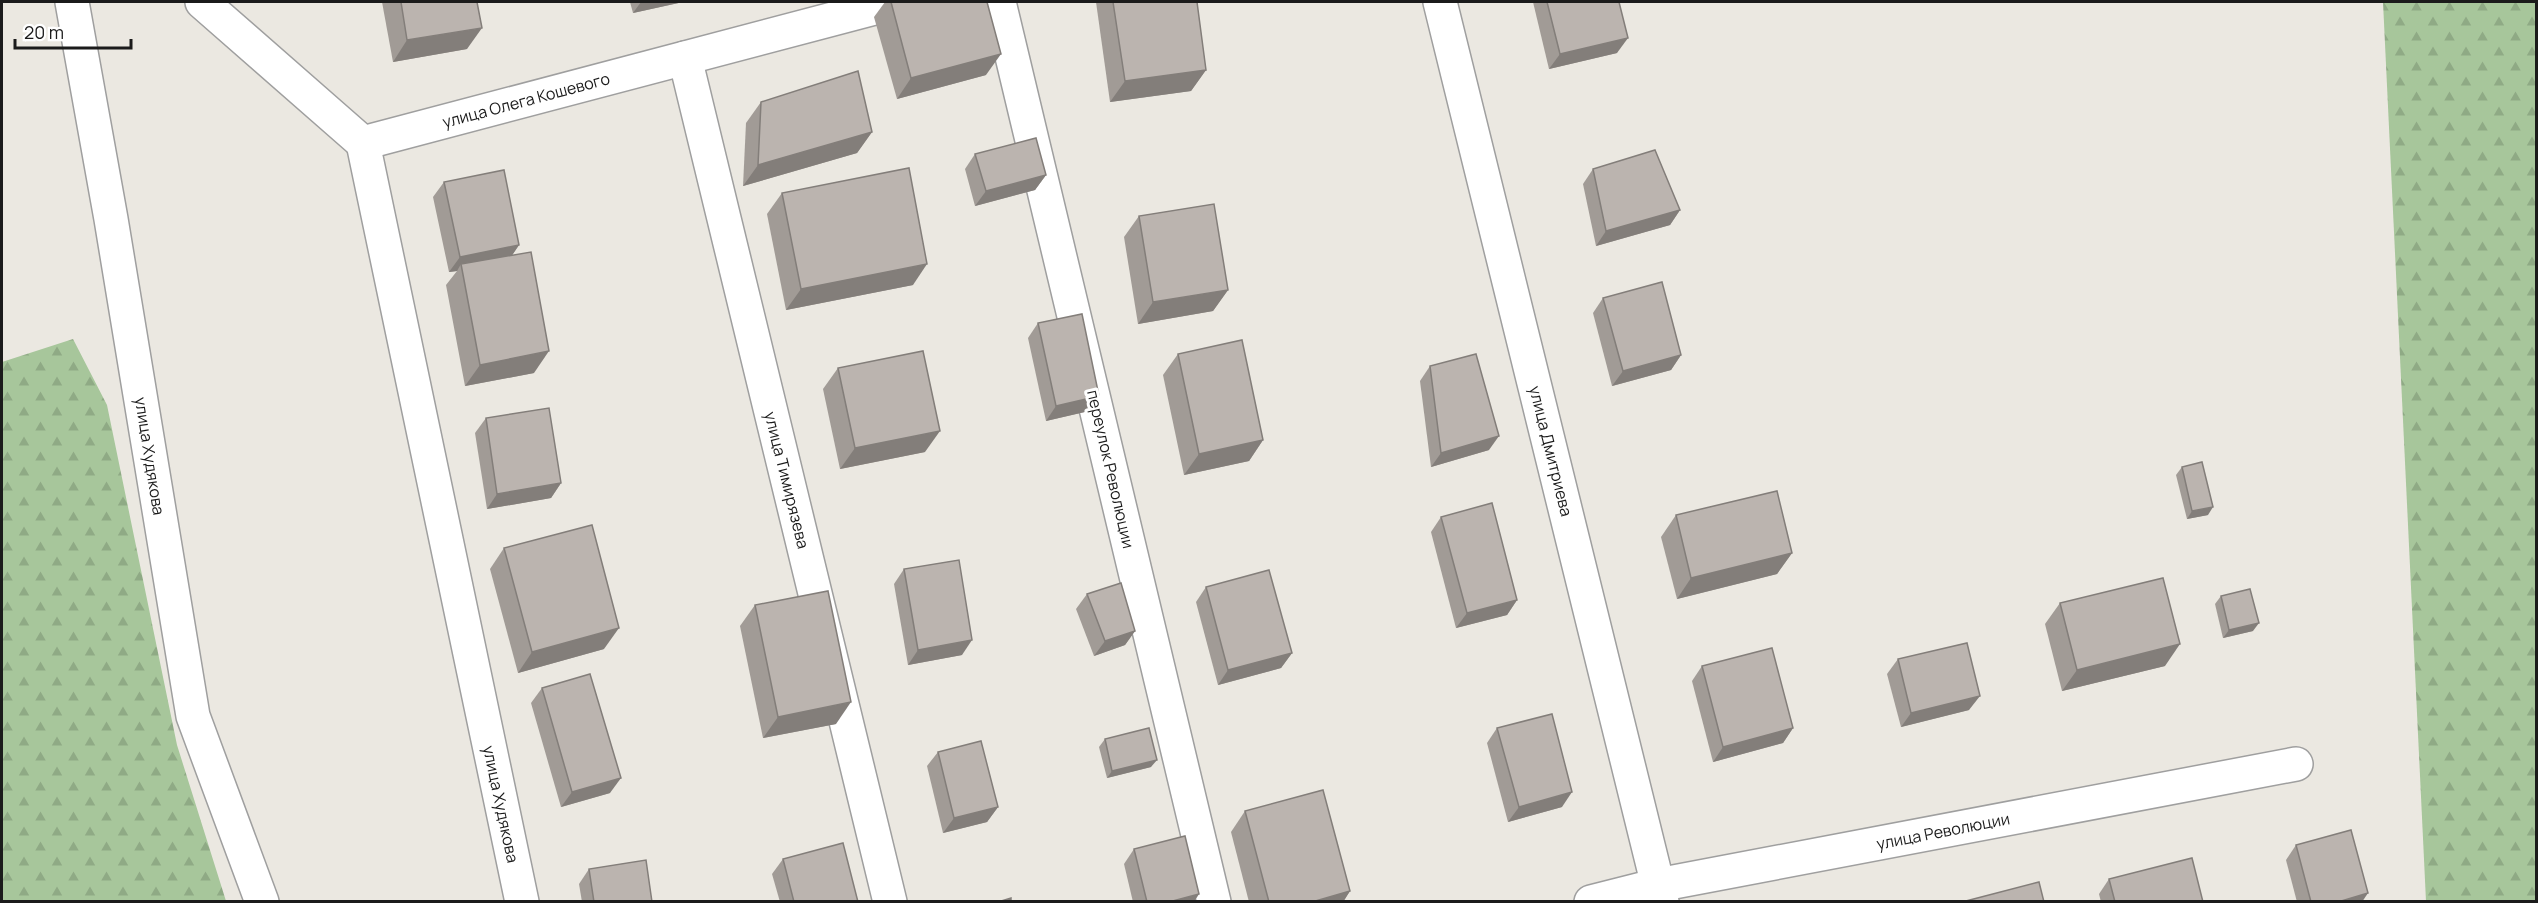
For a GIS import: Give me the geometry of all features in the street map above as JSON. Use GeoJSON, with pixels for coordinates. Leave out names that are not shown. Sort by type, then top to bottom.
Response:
{"type":"FeatureCollection","features":[{"type":"Feature","properties":{"kind":"street","name":"улица Худякова"},"geometry":{"type":"LineString","coordinates":[[72,2],[111,219],[193,716],[262,902]]}},
{"type":"Feature","properties":{"kind":"street"},"geometry":{"type":"LineString","coordinates":[[202,2],[363,143]]}},
{"type":"Feature","properties":{"kind":"street","name":"улица Олега Кошевого"},"geometry":{"type":"LineString","coordinates":[[363,143],[897,2]]}},
{"type":"Feature","properties":{"kind":"street","name":"переулок Революции"},"geometry":{"type":"LineString","coordinates":[[999,2],[1214,902]]}},
{"type":"Feature","properties":{"kind":"street","name":"улица Дмитриева"},"geometry":{"type":"LineString","coordinates":[[1440,2],[1660,893]]}},
{"type":"Feature","properties":{"kind":"street","name":"улица Тимирязева"},"geometry":{"type":"LineString","coordinates":[[685,58],[890,902]]}},
{"type":"Feature","properties":{"kind":"street","name":"улица Худякова"},"geometry":{"type":"LineString","coordinates":[[363,143],[522,902]]}},
{"type":"Feature","properties":{"kind":"street","name":"улица Революции"},"geometry":{"type":"LineString","coordinates":[[1591,902],[1660,893],[2296,764]]}},
{"type":"Feature","properties":{"kind":"green space"},"geometry":{"type":"Polygon","coordinates":[[[2383,2],[2536,2],[2536,901],[2426,901],[2383,2]]]}},
{"type":"Feature","properties":{"kind":"green space"},"geometry":{"type":"Polygon","coordinates":[[[73,339],[107,405],[177,745],[226,901],[2,901],[2,362],[73,339]]]}},
{"type":"Feature","properties":{"kind":"building"},"geometry":{"type":"Polygon","coordinates":[[[401,2],[477,2],[482,28],[407,40],[401,2]]]}},
{"type":"Feature","properties":{"kind":"building"},"geometry":{"type":"Polygon","coordinates":[[[891,2],[987,2],[1001,54],[911,78],[891,2]]]}},
{"type":"Feature","properties":{"kind":"building"},"geometry":{"type":"Polygon","coordinates":[[[1113,2],[1197,2],[1206,70],[1125,81],[1113,2]]]}},
{"type":"Feature","properties":{"kind":"building"},"geometry":{"type":"Polygon","coordinates":[[[1547,2],[1619,2],[1628,38],[1560,54],[1547,2]]]}},
{"type":"Feature","properties":{"kind":"building"},"geometry":{"type":"Polygon","coordinates":[[[858,71],[872,132],[758,165],[761,102],[858,71]]]}},
{"type":"Feature","properties":{"kind":"building"},"geometry":{"type":"Polygon","coordinates":[[[1036,138],[1046,175],[986,191],[975,154],[1036,138]]]}},
{"type":"Feature","properties":{"kind":"building"},"geometry":{"type":"Polygon","coordinates":[[[1655,150],[1680,210],[1606,231],[1593,169],[1655,150]]]}},
{"type":"Feature","properties":{"kind":"building"},"geometry":{"type":"Polygon","coordinates":[[[909,168],[927,264],[801,289],[782,193],[909,168]]]}},
{"type":"Feature","properties":{"kind":"building"},"geometry":{"type":"Polygon","coordinates":[[[504,170],[519,245],[460,257],[444,182],[504,170]]]}},
{"type":"Feature","properties":{"kind":"building"},"geometry":{"type":"Polygon","coordinates":[[[1214,204],[1228,290],[1153,302],[1139,216],[1214,204]]]}},
{"type":"Feature","properties":{"kind":"building"},"geometry":{"type":"Polygon","coordinates":[[[531,252],[549,351],[480,365],[461,264],[531,252]]]}},
{"type":"Feature","properties":{"kind":"building"},"geometry":{"type":"Polygon","coordinates":[[[1662,282],[1681,355],[1623,371],[1603,298],[1662,282]]]}},
{"type":"Feature","properties":{"kind":"building"},"geometry":{"type":"Polygon","coordinates":[[[1082,314],[1099,396],[1056,406],[1038,323],[1082,314]]]}},
{"type":"Feature","properties":{"kind":"building"},"geometry":{"type":"Polygon","coordinates":[[[1242,340],[1263,440],[1199,454],[1178,354],[1242,340]]]}},
{"type":"Feature","properties":{"kind":"building"},"geometry":{"type":"Polygon","coordinates":[[[923,351],[940,431],[855,448],[838,368],[923,351]]]}},
{"type":"Feature","properties":{"kind":"building"},"geometry":{"type":"Polygon","coordinates":[[[1476,354],[1499,436],[1441,453],[1430,366],[1476,354]]]}},
{"type":"Feature","properties":{"kind":"building"},"geometry":{"type":"Polygon","coordinates":[[[549,408],[561,483],[497,494],[486,418],[549,408]]]}},
{"type":"Feature","properties":{"kind":"building"},"geometry":{"type":"Polygon","coordinates":[[[2202,462],[2213,507],[2192,511],[2182,467],[2202,462]]]}},
{"type":"Feature","properties":{"kind":"building"},"geometry":{"type":"Polygon","coordinates":[[[1777,491],[1792,553],[1691,578],[1676,515],[1777,491]]]}},
{"type":"Feature","properties":{"kind":"building"},"geometry":{"type":"Polygon","coordinates":[[[1492,503],[1517,600],[1467,613],[1441,517],[1492,503]]]}},
{"type":"Feature","properties":{"kind":"building"},"geometry":{"type":"Polygon","coordinates":[[[592,525],[619,628],[532,652],[504,548],[592,525]]]}},
{"type":"Feature","properties":{"kind":"building"},"geometry":{"type":"Polygon","coordinates":[[[959,560],[972,640],[918,650],[904,569],[959,560]]]}},
{"type":"Feature","properties":{"kind":"building"},"geometry":{"type":"Polygon","coordinates":[[[1269,570],[1292,653],[1228,670],[1206,587],[1269,570]]]}},
{"type":"Feature","properties":{"kind":"building"},"geometry":{"type":"Polygon","coordinates":[[[2163,578],[2180,644],[2077,670],[2060,603],[2163,578]]]}},
{"type":"Feature","properties":{"kind":"building"},"geometry":{"type":"Polygon","coordinates":[[[1121,583],[1135,631],[1105,641],[1087,594],[1121,583]]]}},
{"type":"Feature","properties":{"kind":"building"},"geometry":{"type":"Polygon","coordinates":[[[2250,589],[2259,623],[2229,630],[2221,596],[2250,589]]]}},
{"type":"Feature","properties":{"kind":"building"},"geometry":{"type":"Polygon","coordinates":[[[828,591],[851,702],[778,717],[755,605],[828,591]]]}},
{"type":"Feature","properties":{"kind":"building"},"geometry":{"type":"Polygon","coordinates":[[[1967,643],[1980,696],[1911,713],[1898,659],[1967,643]]]}},
{"type":"Feature","properties":{"kind":"building"},"geometry":{"type":"Polygon","coordinates":[[[1772,648],[1793,728],[1723,747],[1702,666],[1772,648]]]}},
{"type":"Feature","properties":{"kind":"building"},"geometry":{"type":"Polygon","coordinates":[[[590,674],[621,778],[572,792],[542,688],[590,674]]]}},
{"type":"Feature","properties":{"kind":"building"},"geometry":{"type":"Polygon","coordinates":[[[1552,714],[1572,792],[1519,807],[1497,728],[1552,714]]]}},
{"type":"Feature","properties":{"kind":"building"},"geometry":{"type":"Polygon","coordinates":[[[1149,728],[1157,760],[1112,771],[1105,739],[1149,728]]]}},
{"type":"Feature","properties":{"kind":"building"},"geometry":{"type":"Polygon","coordinates":[[[981,741],[998,807],[954,818],[938,752],[981,741]]]}},
{"type":"Feature","properties":{"kind":"building"},"geometry":{"type":"Polygon","coordinates":[[[1323,790],[1350,891],[1312,902],[1269,902],[1245,811],[1323,790]]]}},
{"type":"Feature","properties":{"kind":"building"},"geometry":{"type":"Polygon","coordinates":[[[2351,830],[2368,893],[2338,902],[2311,902],[2296,845],[2351,830]]]}},
{"type":"Feature","properties":{"kind":"building"},"geometry":{"type":"Polygon","coordinates":[[[1185,836],[1199,894],[1169,902],[1147,902],[1134,849],[1185,836]]]}},
{"type":"Feature","properties":{"kind":"building"},"geometry":{"type":"Polygon","coordinates":[[[843,843],[858,902],[794,902],[783,859],[843,843]]]}},
{"type":"Feature","properties":{"kind":"building"},"geometry":{"type":"Polygon","coordinates":[[[2192,858],[2203,902],[2115,902],[2109,879],[2192,858]]]}},
{"type":"Feature","properties":{"kind":"building"},"geometry":{"type":"Polygon","coordinates":[[[646,860],[652,902],[594,902],[589,869],[646,860]]]}},
{"type":"Feature","properties":{"kind":"building"},"geometry":{"type":"Polygon","coordinates":[[[2039,882],[2044,902],[1962,902],[2039,882]]]}},
{"type":"Feature","properties":{"kind":"building"},"geometry":{"type":"Polygon","coordinates":[[[1011,898],[1011,902],[998,902],[1011,898]]]}}]}
